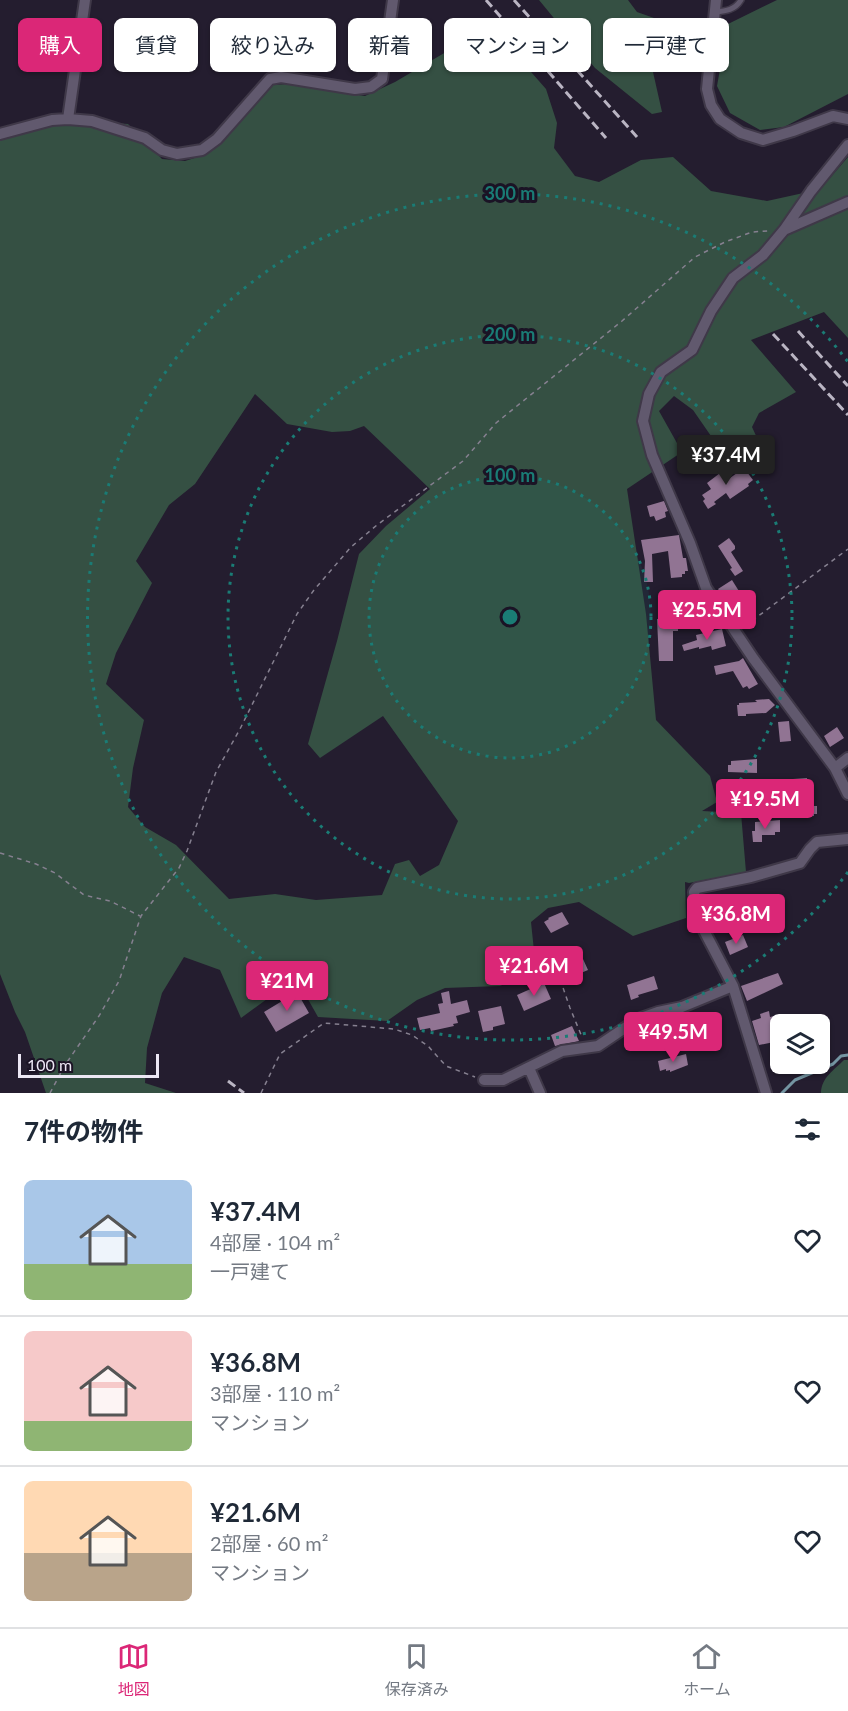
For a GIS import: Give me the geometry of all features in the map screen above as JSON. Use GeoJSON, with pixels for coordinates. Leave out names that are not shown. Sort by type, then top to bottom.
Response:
{"type":"FeatureCollection","features":[{"type":"Feature","properties":{"kind":"street"},"geometry":{"type":"LineString","coordinates":[[68,119],[85,0]]}},
{"type":"Feature","properties":{"kind":"street"},"geometry":{"type":"LineString","coordinates":[[0,134],[52,120],[68,119],[92,121],[145,138],[162,150],[177,154],[202,150],[217,138],[270,79],[281,77],[355,89],[371,87],[381,79],[393,0]]}},
{"type":"Feature","properties":{"kind":"street"},"geometry":{"type":"LineString","coordinates":[[716,0],[707,89],[711,105],[720,119],[741,133],[763,140],[833,116],[848,119]]}},
{"type":"Feature","properties":{"kind":"street"},"geometry":{"type":"LineString","coordinates":[[848,146],[811,190],[784,230],[763,255],[733,278],[711,311],[692,350],[661,372],[649,394],[643,421],[652,455],[690,543],[706,588],[735,633],[835,768],[848,794]]}},
{"type":"Feature","properties":{"kind":"street"},"geometry":{"type":"LineString","coordinates":[[784,230],[848,202]]}},
{"type":"Feature","properties":{"kind":"street"},"geometry":{"type":"LineString","coordinates":[[835,768],[848,758]]}},
{"type":"Feature","properties":{"kind":"street"},"geometry":{"type":"LineString","coordinates":[[766,1093],[733,986],[698,919],[694,892],[697,888],[800,863],[817,842],[848,839]]}},
{"type":"Feature","properties":{"kind":"street"},"geometry":{"type":"LineString","coordinates":[[484,1080],[502,1080],[562,1051],[598,1046],[638,1019],[682,1007],[733,986]]}},
{"type":"Feature","properties":{"kind":"street"},"geometry":{"type":"LineString","coordinates":[[529,1068],[540,1093]]}},
{"type":"Feature","properties":{"kind":"lane"},"geometry":{"type":"LineString","coordinates":[[715,12],[730,10],[741,0]]}},
{"type":"Feature","properties":{"kind":"path"},"geometry":{"type":"LineString","coordinates":[[50,1093],[65,1065],[99,1016],[119,981],[141,916],[179,868],[216,772],[297,614],[314,590],[351,548],[377,525],[463,461],[495,423],[622,321],[695,256],[752,232],[784,230]]}},
{"type":"Feature","properties":{"kind":"path"},"geometry":{"type":"LineString","coordinates":[[735,633],[848,549]]}},
{"type":"Feature","properties":{"kind":"path"},"geometry":{"type":"LineString","coordinates":[[0,853],[36,864],[54,873],[84,895],[110,901],[141,916]]}},
{"type":"Feature","properties":{"kind":"path"},"geometry":{"type":"LineString","coordinates":[[562,962],[559,976],[586,1047]]}},
{"type":"Feature","properties":{"kind":"path"},"geometry":{"type":"LineString","coordinates":[[261,1093],[280,1054],[324,1023],[394,1029],[412,1035],[428,1046],[446,1066],[484,1080]]}},
{"type":"Feature","properties":{"kind":"green space"},"geometry":{"type":"Polygon","coordinates":[[[539,0],[628,0],[637,12],[654,18],[603,18],[603,72],[653,72],[662,112],[652,114],[591,63],[591,18],[554,18],[539,0]]]}},
{"type":"Feature","properties":{"kind":"green space"},"geometry":{"type":"Polygon","coordinates":[[[777,0],[848,0],[848,94],[784,127],[760,130],[730,113],[717,86],[719,72],[729,72],[729,24],[777,0]]]}},
{"type":"Feature","properties":{"kind":"green space"},"geometry":{"type":"Polygon","coordinates":[[[444,53],[444,72],[531,72],[546,89],[557,123],[554,148],[575,176],[599,182],[641,160],[673,157],[711,191],[767,201],[808,192],[829,179],[848,157],[848,338],[824,312],[751,340],[796,392],[759,413],[752,427],[758,440],[745,451],[720,449],[693,410],[674,396],[659,411],[682,452],[627,489],[646,614],[656,720],[710,776],[717,802],[702,811],[741,813],[746,872],[685,882],[686,918],[633,936],[579,902],[548,908],[531,922],[536,970],[500,986],[445,988],[417,1000],[387,1021],[318,1017],[296,978],[241,1018],[220,970],[184,957],[162,993],[147,1048],[145,1083],[176,1093],[46,1093],[25,1032],[0,974],[0,132],[65,119],[128,124],[162,159],[185,161],[207,154],[271,85],[289,84],[365,96],[412,72],[432,72],[432,60],[444,53]],[[255,394],[195,484],[169,505],[136,561],[152,583],[116,653],[106,684],[144,720],[133,768],[128,807],[145,827],[176,845],[229,899],[275,894],[316,900],[382,895],[395,864],[409,860],[420,876],[439,865],[458,821],[383,716],[320,758],[308,744],[359,554],[386,526],[430,489],[364,426],[350,431],[332,432],[287,424],[255,394]]]}},
{"type":"Feature","properties":{"kind":"green space"},"geometry":{"type":"Polygon","coordinates":[[[844,1060],[848,1060],[848,1093],[821,1093],[823,1083],[844,1060]]]}},
{"type":"Feature","properties":{"kind":"building"},"geometry":{"type":"Polygon","coordinates":[[[744,468],[753,480],[748,484],[749,486],[730,499],[726,493],[708,509],[702,495],[711,489],[707,483],[724,470],[730,478],[744,468]]]}},
{"type":"Feature","properties":{"kind":"building"},"geometry":{"type":"Polygon","coordinates":[[[664,501],[668,511],[665,512],[666,517],[656,521],[654,516],[650,517],[647,506],[664,501]]]}},
{"type":"Feature","properties":{"kind":"building"},"geometry":{"type":"Polygon","coordinates":[[[679,535],[688,571],[682,574],[682,577],[671,578],[668,551],[652,554],[653,582],[644,582],[645,561],[641,540],[679,535]]]}},
{"type":"Feature","properties":{"kind":"building"},"geometry":{"type":"Polygon","coordinates":[[[729,538],[735,546],[731,552],[743,571],[735,576],[718,546],[729,538]]]}},
{"type":"Feature","properties":{"kind":"building"},"geometry":{"type":"Polygon","coordinates":[[[732,580],[742,596],[728,604],[718,589],[732,580]]]}},
{"type":"Feature","properties":{"kind":"building"},"geometry":{"type":"Polygon","coordinates":[[[657,619],[678,619],[678,631],[673,631],[673,661],[659,661],[657,619]]]}},
{"type":"Feature","properties":{"kind":"building"},"geometry":{"type":"Polygon","coordinates":[[[722,629],[726,646],[712,650],[711,646],[684,651],[682,645],[697,640],[696,635],[722,629]]]}},
{"type":"Feature","properties":{"kind":"building"},"geometry":{"type":"Polygon","coordinates":[[[743,658],[758,684],[749,689],[747,686],[743,688],[733,671],[716,675],[714,666],[739,661],[743,658]]]}},
{"type":"Feature","properties":{"kind":"building"},"geometry":{"type":"Polygon","coordinates":[[[769,699],[775,705],[766,713],[738,716],[737,705],[739,703],[769,699]]]}},
{"type":"Feature","properties":{"kind":"building"},"geometry":{"type":"Polygon","coordinates":[[[789,721],[791,741],[780,742],[778,722],[789,721]]]}},
{"type":"Feature","properties":{"kind":"building"},"geometry":{"type":"Polygon","coordinates":[[[837,727],[844,738],[830,747],[824,736],[837,727]]]}},
{"type":"Feature","properties":{"kind":"building"},"geometry":{"type":"Polygon","coordinates":[[[757,759],[757,773],[728,772],[728,765],[731,765],[731,761],[757,759]]]}},
{"type":"Feature","properties":{"kind":"building"},"geometry":{"type":"Polygon","coordinates":[[[807,778],[808,790],[780,792],[779,780],[807,778]]]}},
{"type":"Feature","properties":{"kind":"building"},"geometry":{"type":"Polygon","coordinates":[[[754,792],[761,793],[760,812],[748,811],[749,800],[753,800],[754,792]]]}},
{"type":"Feature","properties":{"kind":"building"},"geometry":{"type":"Polygon","coordinates":[[[812,799],[813,806],[817,806],[817,814],[800,817],[800,808],[805,807],[804,800],[812,799]]]}},
{"type":"Feature","properties":{"kind":"building"},"geometry":{"type":"Polygon","coordinates":[[[780,820],[780,832],[775,832],[775,835],[762,835],[762,842],[753,842],[752,831],[755,831],[755,822],[780,820]]]}},
{"type":"Feature","properties":{"kind":"building"},"geometry":{"type":"Polygon","coordinates":[[[562,912],[569,924],[551,933],[544,922],[562,912]]]}},
{"type":"Feature","properties":{"kind":"building"},"geometry":{"type":"Polygon","coordinates":[[[743,935],[748,947],[730,955],[725,942],[743,935]]]}},
{"type":"Feature","properties":{"kind":"building"},"geometry":{"type":"Polygon","coordinates":[[[577,959],[578,961],[583,959],[588,970],[569,978],[563,965],[577,959]]]}},
{"type":"Feature","properties":{"kind":"building"},"geometry":{"type":"Polygon","coordinates":[[[778,973],[783,984],[747,1001],[741,986],[778,973]]]}},
{"type":"Feature","properties":{"kind":"building"},"geometry":{"type":"Polygon","coordinates":[[[654,976],[658,989],[638,995],[639,997],[631,1000],[627,985],[654,976]]]}},
{"type":"Feature","properties":{"kind":"building"},"geometry":{"type":"Polygon","coordinates":[[[544,983],[551,999],[524,1011],[517,995],[544,983]]]}},
{"type":"Feature","properties":{"kind":"building"},"geometry":{"type":"Polygon","coordinates":[[[449,991],[451,1004],[467,1000],[470,1012],[456,1016],[458,1023],[453,1024],[454,1026],[431,1031],[430,1028],[420,1030],[417,1018],[440,1013],[438,1004],[443,1003],[441,993],[449,991]]]}},
{"type":"Feature","properties":{"kind":"building"},"geometry":{"type":"Polygon","coordinates":[[[297,992],[309,1013],[276,1032],[264,1012],[297,992]]]}},
{"type":"Feature","properties":{"kind":"building"},"geometry":{"type":"Polygon","coordinates":[[[501,1006],[505,1024],[483,1032],[478,1011],[501,1006]]]}},
{"type":"Feature","properties":{"kind":"building"},"geometry":{"type":"Polygon","coordinates":[[[769,1011],[770,1043],[759,1045],[752,1021],[761,1018],[760,1014],[769,1011]]]}},
{"type":"Feature","properties":{"kind":"building"},"geometry":{"type":"Polygon","coordinates":[[[670,1021],[674,1026],[688,1022],[690,1029],[657,1040],[655,1035],[639,1040],[636,1033],[670,1021]]]}},
{"type":"Feature","properties":{"kind":"building"},"geometry":{"type":"Polygon","coordinates":[[[572,1026],[579,1041],[555,1046],[551,1035],[572,1026]]]}},
{"type":"Feature","properties":{"kind":"building"},"geometry":{"type":"Polygon","coordinates":[[[686,1054],[688,1065],[670,1072],[666,1069],[660,1071],[658,1061],[686,1054]]]}},
{"type":"Feature","properties":{"kind":"waterway"},"geometry":{"type":"LineString","coordinates":[[782,1093],[795,1080],[833,1064],[841,1056],[848,1055]]}},
{"type":"Feature","properties":{"kind":"railway"},"geometry":{"type":"LineString","coordinates":[[486,0],[606,138]]}},
{"type":"Feature","properties":{"kind":"railway"},"geometry":{"type":"LineString","coordinates":[[514,0],[637,137]]}},
{"type":"Feature","properties":{"kind":"railway"},"geometry":{"type":"LineString","coordinates":[[798,331],[848,386]]}},
{"type":"Feature","properties":{"kind":"railway"},"geometry":{"type":"LineString","coordinates":[[773,334],[848,415]]}},
{"type":"Feature","properties":{"kind":"railway"},"geometry":{"type":"LineString","coordinates":[[228,1081],[244,1093]]}}]}
